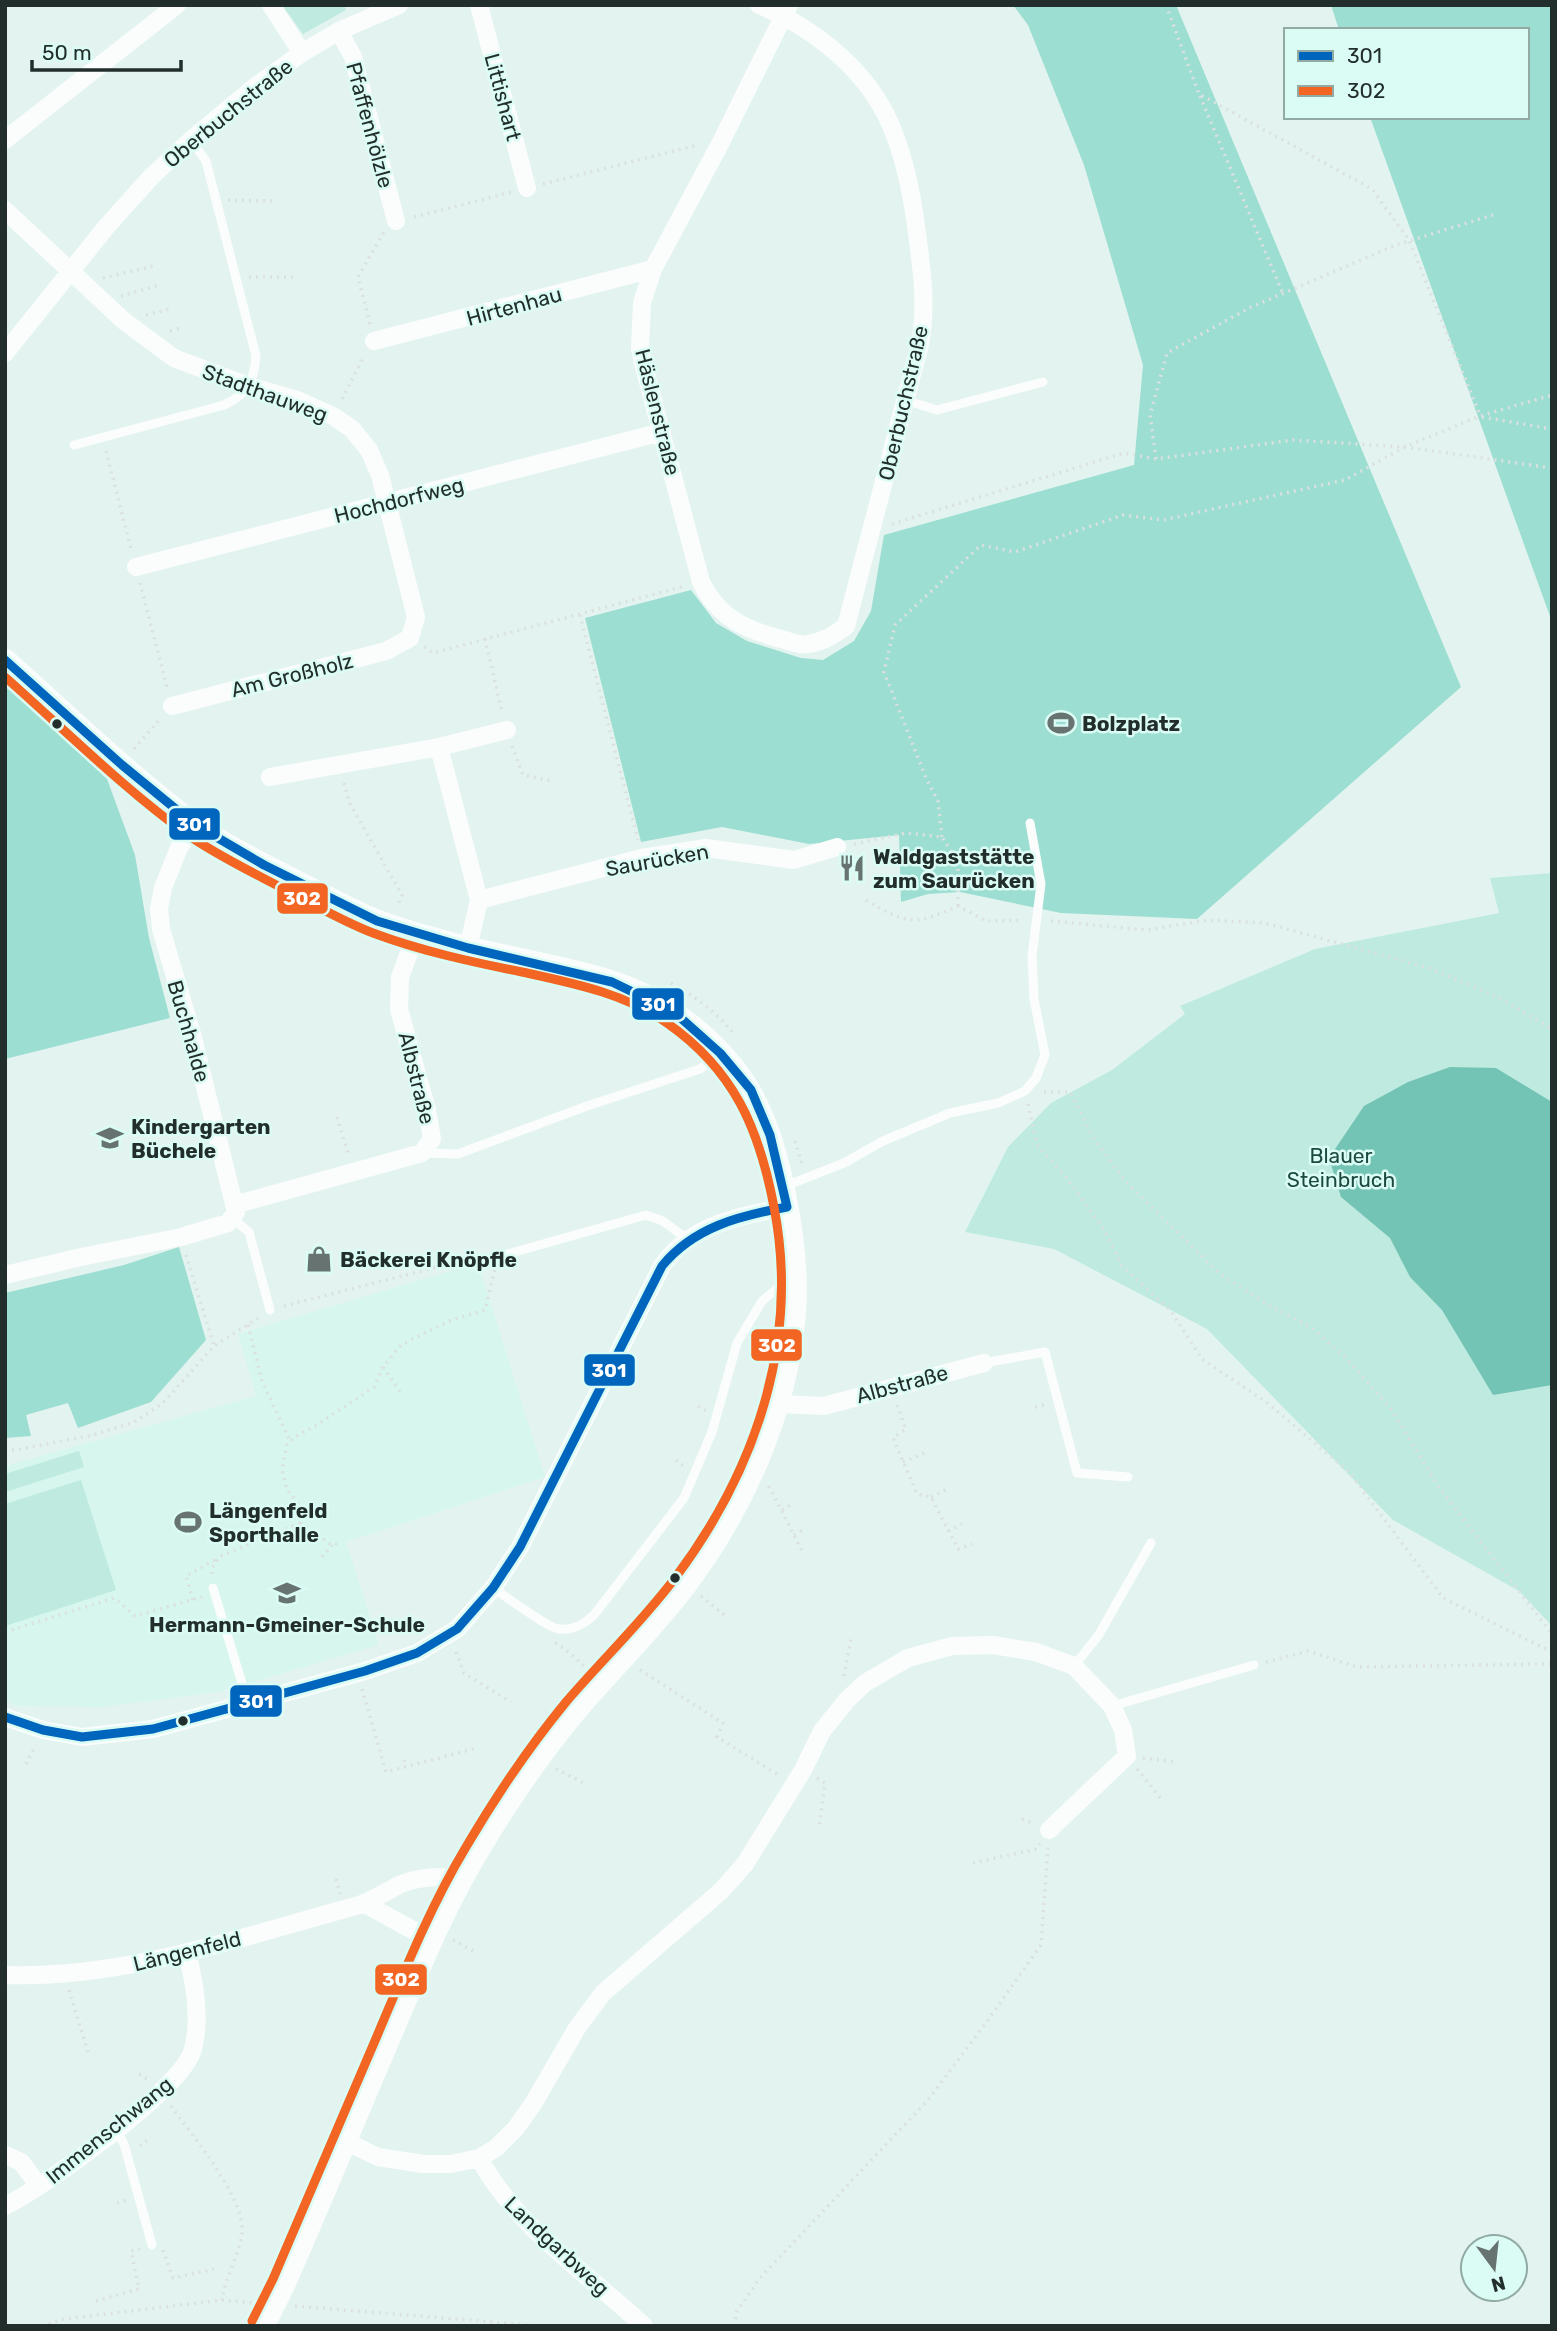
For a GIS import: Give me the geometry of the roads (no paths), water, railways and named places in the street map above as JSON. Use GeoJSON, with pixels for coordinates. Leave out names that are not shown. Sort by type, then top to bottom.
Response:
{"type":"FeatureCollection","features":[{"type":"Feature","properties":{"kind":"street"},"geometry":{"type":"LineString","coordinates":[[5,140],[177,5]]}},
{"type":"Feature","properties":{"kind":"street"},"geometry":{"type":"LineString","coordinates":[[271,5],[302,53]]}},
{"type":"Feature","properties":{"kind":"street","name":"Oberbuchstraße"},"geometry":{"type":"LineString","coordinates":[[5,353],[70,271],[151,177],[191,140],[256,86],[302,53],[339,31],[398,5]]}},
{"type":"Feature","properties":{"kind":"street","name":"Littishart"},"geometry":{"type":"LineString","coordinates":[[480,5],[527,188]]}},
{"type":"Feature","properties":{"kind":"street","name":"Oberbuchstraße"},"geometry":{"type":"LineString","coordinates":[[760,5],[786,10],[823,41],[870,89],[886,114],[908,180],[924,281],[925,310],[922,333],[846,626]]}},
{"type":"Feature","properties":{"kind":"street","name":"Häslenstraße"},"geometry":{"type":"LineString","coordinates":[[786,10],[720,144],[653,270],[642,303],[640,348],[701,582],[709,598],[727,617],[755,632],[803,645],[820,642],[846,626]]}},
{"type":"Feature","properties":{"kind":"street","name":"Pfaffenhölzle"},"geometry":{"type":"LineString","coordinates":[[339,31],[353,57],[396,221]]}},
{"type":"Feature","properties":{"kind":"street","name":"Stadthauweg"},"geometry":{"type":"LineString","coordinates":[[5,210],[144,338],[174,358],[248,386],[297,400],[333,416],[352,429],[369,450],[389,503],[416,617],[410,638]]}},
{"type":"Feature","properties":{"kind":"street","name":"Hirtenhau"},"geometry":{"type":"LineString","coordinates":[[374,341],[653,270]]}},
{"type":"Feature","properties":{"kind":"street","name":"Hochdorfweg"},"geometry":{"type":"LineString","coordinates":[[136,566],[662,432]]}},
{"type":"Feature","properties":{"kind":"street","name":"Am Großholz"},"geometry":{"type":"LineString","coordinates":[[172,706],[386,651],[410,638]]}},
{"type":"Feature","properties":{"kind":"street"},"geometry":{"type":"LineString","coordinates":[[5,660],[128,757],[194,824],[264,865],[377,921],[468,948],[550,966],[629,988],[674,1012],[720,1053],[751,1090],[762,1112],[785,1197],[793,1246],[794,1316],[778,1404],[753,1470],[720,1533],[686,1584],[577,1710],[538,1760],[462,1877],[431,1940],[264,2326]]}},
{"type":"Feature","properties":{"kind":"street"},"geometry":{"type":"LineString","coordinates":[[270,777],[439,747],[506,730]]}},
{"type":"Feature","properties":{"kind":"street"},"geometry":{"type":"LineString","coordinates":[[439,747],[479,900],[468,948]]}},
{"type":"Feature","properties":{"kind":"street","name":"Buchhalde"},"geometry":{"type":"LineString","coordinates":[[194,824],[179,848],[163,888],[159,908],[161,929],[192,1034],[233,1212]]}},
{"type":"Feature","properties":{"kind":"street","name":"Saurücken"},"geometry":{"type":"LineString","coordinates":[[479,900],[642,858],[706,848],[794,860],[837,847]]}},
{"type":"Feature","properties":{"kind":"street","name":"Albstraße"},"geometry":{"type":"LineString","coordinates":[[233,1212],[422,1153],[432,1139],[427,1110],[399,1009],[400,977],[416,933]]}},
{"type":"Feature","properties":{"kind":"street"},"geometry":{"type":"LineString","coordinates":[[5,1717],[43,1730],[82,1737],[153,1728],[357,1674],[417,1653],[457,1629],[493,1588],[520,1547],[672,1251],[687,1239],[713,1225],[761,1211],[785,1197]]}},
{"type":"Feature","properties":{"kind":"street"},"geometry":{"type":"LineString","coordinates":[[5,1275],[181,1237],[228,1223],[233,1212]]}},
{"type":"Feature","properties":{"kind":"street","name":"Albstraße"},"geometry":{"type":"LineString","coordinates":[[778,1404],[824,1406],[985,1363]]}},
{"type":"Feature","properties":{"kind":"street"},"geometry":{"type":"LineString","coordinates":[[345,2141],[378,2157],[423,2164],[451,2164],[478,2158],[496,2148],[533,2104],[577,2028],[603,1993],[721,1891],[745,1864],[799,1777],[822,1731],[847,1700],[865,1683],[908,1658],[952,1646],[993,1645],[1036,1652],[1074,1666],[1112,1706],[1123,1730],[1127,1756],[1049,1830]]}},
{"type":"Feature","properties":{"kind":"street","name":"Längenfeld"},"geometry":{"type":"LineString","coordinates":[[5,1975],[65,1974],[131,1966],[365,1904],[402,1884],[426,1878],[462,1877]]}},
{"type":"Feature","properties":{"kind":"street"},"geometry":{"type":"LineString","coordinates":[[365,1904],[431,1940]]}},
{"type":"Feature","properties":{"kind":"street","name":"Immenschwang"},"geometry":{"type":"LineString","coordinates":[[5,2206],[39,2186],[116,2130],[179,2073],[193,2052],[195,1984],[187,1953]]}},
{"type":"Feature","properties":{"kind":"street","name":"Immenschwang"},"geometry":{"type":"LineString","coordinates":[[5,2155],[21,2162],[39,2186]]}},
{"type":"Feature","properties":{"kind":"street","name":"Landgarbweg"},"geometry":{"type":"LineString","coordinates":[[478,2158],[492,2183],[526,2221],[644,2326]]}},
{"type":"Feature","properties":{"kind":"lane"},"geometry":{"type":"LineString","coordinates":[[74,444],[224,405],[240,397],[255,371],[256,356],[206,161],[191,140]]}},
{"type":"Feature","properties":{"kind":"lane"},"geometry":{"type":"LineString","coordinates":[[905,400],[937,410],[1043,382]]}},
{"type":"Feature","properties":{"kind":"lane"},"geometry":{"type":"LineString","coordinates":[[785,1197],[805,1180],[844,1164],[894,1136],[950,1113],[998,1103],[1025,1091],[1036,1078],[1045,1055],[1034,999],[1032,956],[1041,884],[1030,823]]}},
{"type":"Feature","properties":{"kind":"lane"},"geometry":{"type":"LineString","coordinates":[[422,1153],[458,1154],[587,1106],[700,1069],[720,1053]]}},
{"type":"Feature","properties":{"kind":"lane"},"geometry":{"type":"LineString","coordinates":[[233,1212],[248,1232],[270,1310]]}},
{"type":"Feature","properties":{"kind":"lane"},"geometry":{"type":"LineString","coordinates":[[497,1257],[646,1216],[663,1221],[687,1239]]}},
{"type":"Feature","properties":{"kind":"lane"},"geometry":{"type":"LineString","coordinates":[[493,1588],[557,1629],[571,1629],[583,1625],[594,1615],[684,1498],[712,1432],[737,1343],[762,1301],[779,1287],[794,1286]]}},
{"type":"Feature","properties":{"kind":"lane"},"geometry":{"type":"LineString","coordinates":[[985,1363],[1045,1352],[1077,1473],[1128,1477]]}},
{"type":"Feature","properties":{"kind":"lane"},"geometry":{"type":"LineString","coordinates":[[1074,1666],[1098,1636],[1150,1542]]}},
{"type":"Feature","properties":{"kind":"lane"},"geometry":{"type":"LineString","coordinates":[[213,1591],[248,1703]]}},
{"type":"Feature","properties":{"kind":"lane"},"geometry":{"type":"LineString","coordinates":[[1112,1706],[1254,1665]]}},
{"type":"Feature","properties":{"kind":"lane"},"geometry":{"type":"LineString","coordinates":[[116,2130],[124,2144],[152,2245]]}},
{"type":"Feature","properties":{"kind":"place","name":"Bolzplatz"},"geometry":{"type":"Point","coordinates":[1061,723]}},
{"type":"Feature","properties":{"kind":"place","name":"Waldgaststätte zum Saurücken"},"geometry":{"type":"Point","coordinates":[852,868]}},
{"type":"Feature","properties":{"kind":"place","name":"Kindergarten Büchele"},"geometry":{"type":"Point","coordinates":[110,1138]}},
{"type":"Feature","properties":{"kind":"place","name":"Bäckerei Knöpfle"},"geometry":{"type":"Point","coordinates":[319,1259]}},
{"type":"Feature","properties":{"kind":"place","name":"Längenfeld Sporthalle"},"geometry":{"type":"Point","coordinates":[188,1522]}},
{"type":"Feature","properties":{"kind":"place","name":"Hermann-Gmeiner-Schule"},"geometry":{"type":"Point","coordinates":[287,1593]}},
{"type":"Feature","properties":{"kind":"park label","name":"Blauer Steinbruch"},"geometry":{"type":"Point","coordinates":[1341,1167]}}]}
